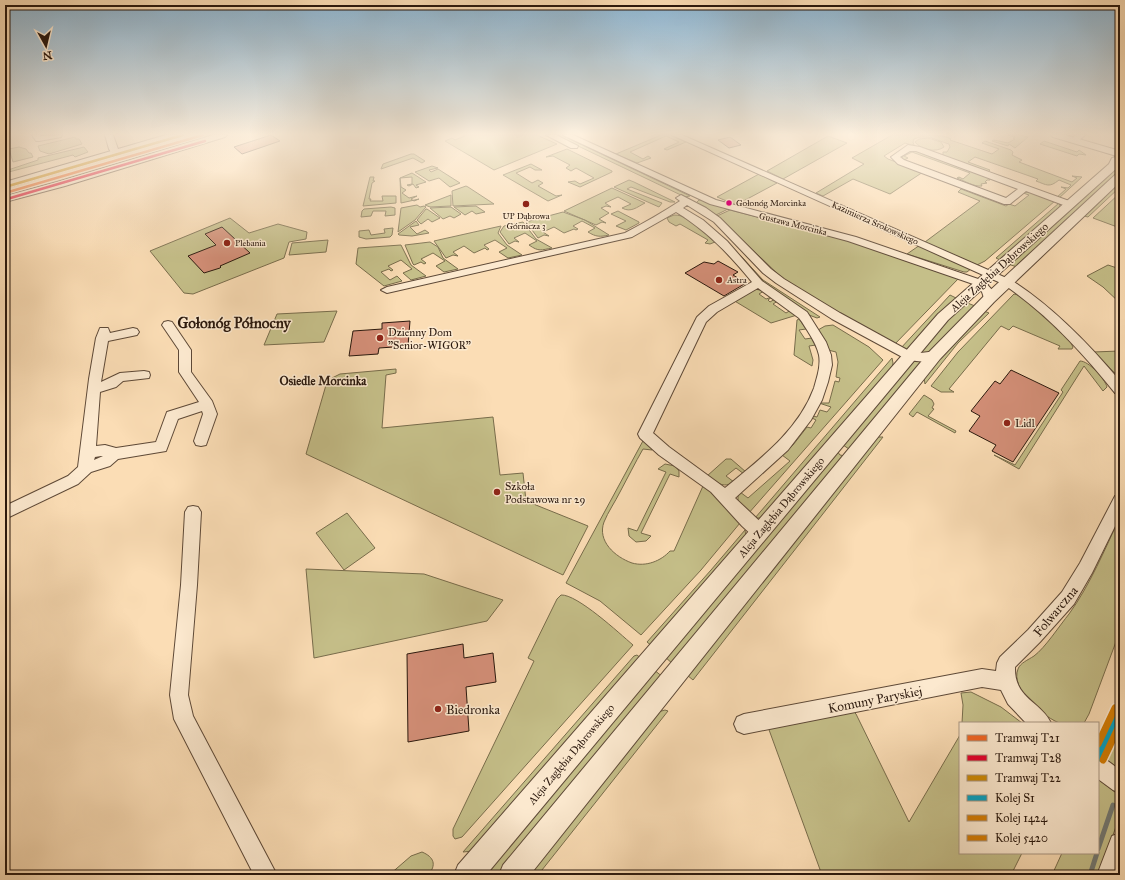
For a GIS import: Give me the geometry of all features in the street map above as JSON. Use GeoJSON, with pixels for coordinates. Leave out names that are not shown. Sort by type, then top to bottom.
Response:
{"type":"FeatureCollection","features":[{"type":"Feature","properties":{"kind":"street"},"geometry":{"type":"LineString","coordinates":[[5,185],[35,176]]}},
{"type":"Feature","properties":{"kind":"street"},"geometry":{"type":"LineString","coordinates":[[5,199],[87,176]]}},
{"type":"Feature","properties":{"kind":"street"},"geometry":{"type":"LineString","coordinates":[[636,176],[688,201],[703,210],[722,224],[762,266],[780,281],[836,316],[903,353],[928,358],[935,355]]}},
{"type":"Feature","properties":{"kind":"street","name":"Gustawa Morcinka"},"geometry":{"type":"LineString","coordinates":[[656,176],[713,202],[985,278]]}},
{"type":"Feature","properties":{"kind":"street","name":"Kazimierza Srokowskiego"},"geometry":{"type":"LineString","coordinates":[[765,176],[985,278],[1007,282]]}},
{"type":"Feature","properties":{"kind":"street"},"geometry":{"type":"LineString","coordinates":[[938,176],[1007,202],[1024,188]]}},
{"type":"Feature","properties":{"kind":"street"},"geometry":{"type":"LineString","coordinates":[[991,176],[1069,204]]}},
{"type":"Feature","properties":{"kind":"street","name":"Aleja Zagłębia Dąbrowskiego"},"geometry":{"type":"LineString","coordinates":[[513,875],[846,447],[903,353],[985,278],[1101,176]]}},
{"type":"Feature","properties":{"kind":"street","name":"Aleja Zagłębia Dąbrowskiego"},"geometry":{"type":"LineString","coordinates":[[468,875],[760,532],[846,447],[988,299],[1120,176]]}},
{"type":"Feature","properties":{"kind":"street"},"geometry":{"type":"LineString","coordinates":[[387,290],[628,235],[652,223],[675,207],[688,201]]}},
{"type":"Feature","properties":{"kind":"street"},"geometry":{"type":"LineString","coordinates":[[675,207],[700,222],[735,255],[758,283],[803,315],[825,355],[826,364],[818,397],[808,417],[792,438],[725,497]]}},
{"type":"Feature","properties":{"kind":"street"},"geometry":{"type":"LineString","coordinates":[[985,278],[988,299]]}},
{"type":"Feature","properties":{"kind":"street"},"geometry":{"type":"LineString","coordinates":[[1007,282],[1027,295],[1066,330],[1120,390]]}},
{"type":"Feature","properties":{"kind":"street"},"geometry":{"type":"LineString","coordinates":[[758,283],[713,309],[701,320],[645,434],[664,451],[725,497],[747,521],[760,532]]}},
{"type":"Feature","properties":{"kind":"street"},"geometry":{"type":"LineString","coordinates":[[809,324],[832,319],[836,316]]}},
{"type":"Feature","properties":{"kind":"street"},"geometry":{"type":"LineString","coordinates":[[168,325],[184,350],[185,372],[207,404],[210,414],[201,441]]}},
{"type":"Feature","properties":{"kind":"street"},"geometry":{"type":"LineString","coordinates":[[5,514],[73,480],[81,474],[87,461],[94,384],[103,334],[133,332]]}},
{"type":"Feature","properties":{"kind":"street"},"geometry":{"type":"LineString","coordinates":[[94,384],[111,384],[120,377],[144,375]]}},
{"type":"Feature","properties":{"kind":"street"},"geometry":{"type":"LineString","coordinates":[[87,461],[104,462],[109,460],[114,454],[161,447],[172,416],[207,404]]}},
{"type":"Feature","properties":{"kind":"street","name":"Folwarczna"},"geometry":{"type":"LineString","coordinates":[[1010,688],[1004,669],[1008,660],[1034,636],[1078,585],[1120,500]]}},
{"type":"Feature","properties":{"kind":"street"},"geometry":{"type":"LineString","coordinates":[[194,512],[179,695],[181,710],[184,719],[266,875]]}},
{"type":"Feature","properties":{"kind":"street","name":"Komuny Paryskiej"},"geometry":{"type":"LineString","coordinates":[[744,724],[982,678],[1010,688]]}},
{"type":"Feature","properties":{"kind":"street"},"geometry":{"type":"LineString","coordinates":[[1010,688],[1020,704],[1040,722]]}},
{"type":"Feature","properties":{"kind":"street"},"geometry":{"type":"LineString","coordinates":[[1099,767],[1120,783]]}},
{"type":"Feature","properties":{"kind":"street"},"geometry":{"type":"LineString","coordinates":[[1108,875],[1120,844]]}},
{"type":"Feature","properties":{"kind":"shaded area"},"geometry":{"type":"Polygon","coordinates":[[[405,176],[417,176],[426,182],[416,185],[419,187],[416,188],[413,184],[409,186],[407,185],[412,184],[412,177],[400,178],[405,176]]]}},
{"type":"Feature","properties":{"kind":"shaded area"},"geometry":{"type":"Polygon","coordinates":[[[421,176],[449,176],[460,183],[450,187],[439,178],[429,181],[421,176]]]}},
{"type":"Feature","properties":{"kind":"shaded area"},"geometry":{"type":"Polygon","coordinates":[[[505,176],[521,176],[532,183],[538,180],[543,183],[538,186],[556,196],[562,195],[548,201],[505,176]]]}},
{"type":"Feature","properties":{"kind":"shaded area"},"geometry":{"type":"Polygon","coordinates":[[[591,176],[603,176],[580,187],[568,182],[575,181],[580,184],[594,178],[591,176]]]}},
{"type":"Feature","properties":{"kind":"shaded area"},"geometry":{"type":"Polygon","coordinates":[[[641,176],[648,176],[690,196],[685,197],[641,176]]]}},
{"type":"Feature","properties":{"kind":"shaded area"},"geometry":{"type":"Polygon","coordinates":[[[755,176],[763,176],[777,183],[736,205],[717,197],[755,176]]]}},
{"type":"Feature","properties":{"kind":"shaded area"},"geometry":{"type":"Polygon","coordinates":[[[777,176],[788,176],[783,179],[777,176]]]}},
{"type":"Feature","properties":{"kind":"shaded area"},"geometry":{"type":"Polygon","coordinates":[[[844,176],[917,176],[890,194],[853,179],[823,196],[816,193],[844,176]]]}},
{"type":"Feature","properties":{"kind":"shaded area"},"geometry":{"type":"Polygon","coordinates":[[[966,176],[986,176],[989,177],[990,180],[985,182],[987,183],[981,184],[982,186],[979,186],[957,178],[959,177],[963,179],[966,176]]]}},
{"type":"Feature","properties":{"kind":"shaded area"},"geometry":{"type":"Polygon","coordinates":[[[1030,176],[1056,176],[1072,182],[1077,178],[1072,176],[1082,177],[1058,199],[1056,198],[1066,189],[1061,187],[1068,188],[1071,185],[1059,180],[1053,184],[1045,185],[1036,181],[1038,179],[1030,176]]]}},
{"type":"Feature","properties":{"kind":"shaded area"},"geometry":{"type":"Polygon","coordinates":[[[1106,176],[1116,176],[1017,267],[1008,264],[1106,176]]]}},
{"type":"Feature","properties":{"kind":"shaded area"},"geometry":{"type":"Polygon","coordinates":[[[370,177],[374,177],[373,181],[375,181],[372,183],[369,199],[371,199],[370,201],[383,201],[382,196],[396,196],[396,203],[363,206],[370,177]]]}},
{"type":"Feature","properties":{"kind":"shaded area"},"geometry":{"type":"Polygon","coordinates":[[[400,178],[401,187],[406,190],[402,193],[409,198],[417,196],[411,199],[413,200],[401,203],[400,178]]]}},
{"type":"Feature","properties":{"kind":"shaded area"},"geometry":{"type":"Polygon","coordinates":[[[629,180],[675,202],[670,202],[631,187],[627,189],[662,203],[659,207],[614,187],[629,180]]]}},
{"type":"Feature","properties":{"kind":"shaded area"},"geometry":{"type":"Polygon","coordinates":[[[1120,182],[1120,187],[1088,217],[1084,216],[1120,182]]]}},
{"type":"Feature","properties":{"kind":"shaded area"},"geometry":{"type":"Polygon","coordinates":[[[466,186],[494,204],[453,206],[452,191],[466,186]]]}},
{"type":"Feature","properties":{"kind":"shaded area"},"geometry":{"type":"Polygon","coordinates":[[[612,188],[645,203],[634,209],[628,210],[622,208],[631,204],[618,197],[605,203],[611,207],[606,206],[601,208],[609,213],[599,219],[606,223],[602,222],[596,225],[564,211],[612,188]]]}},
{"type":"Feature","properties":{"kind":"shaded area"},"geometry":{"type":"Polygon","coordinates":[[[961,189],[1006,206],[1009,204],[1015,206],[1029,195],[1023,193],[1027,192],[1035,193],[1055,201],[985,261],[977,265],[925,242],[980,201],[958,192],[961,189]]]}},
{"type":"Feature","properties":{"kind":"shaded area"},"geometry":{"type":"Polygon","coordinates":[[[1120,193],[1120,228],[1093,218],[1120,193]]]}},
{"type":"Feature","properties":{"kind":"shaded area"},"geometry":{"type":"Polygon","coordinates":[[[451,195],[451,206],[430,207],[425,205],[451,195]]]}},
{"type":"Feature","properties":{"kind":"shaded area"},"geometry":{"type":"Polygon","coordinates":[[[699,200],[728,209],[716,215],[696,203],[699,200]]]}},
{"type":"Feature","properties":{"kind":"shaded area"},"geometry":{"type":"Polygon","coordinates":[[[1059,203],[1060,206],[1058,209],[1000,260],[996,258],[1059,203]]]}},
{"type":"Feature","properties":{"kind":"shaded area"},"geometry":{"type":"Polygon","coordinates":[[[417,205],[420,207],[426,207],[415,220],[398,232],[401,208],[417,205]]]}},
{"type":"Feature","properties":{"kind":"shaded area"},"geometry":{"type":"Polygon","coordinates":[[[476,206],[485,212],[476,214],[472,211],[465,215],[454,207],[476,206]]]}},
{"type":"Feature","properties":{"kind":"shaded area"},"geometry":{"type":"Polygon","coordinates":[[[451,207],[461,214],[454,218],[450,216],[443,219],[430,208],[451,207]]]}},
{"type":"Feature","properties":{"kind":"shaded area"},"geometry":{"type":"Polygon","coordinates":[[[395,208],[395,215],[385,216],[386,211],[373,211],[371,216],[361,217],[364,209],[395,208]]]}},
{"type":"Feature","properties":{"kind":"shaded area"},"geometry":{"type":"Polygon","coordinates":[[[426,209],[440,218],[432,222],[428,219],[421,224],[417,220],[426,209]]]}},
{"type":"Feature","properties":{"kind":"shaded area"},"geometry":{"type":"Polygon","coordinates":[[[730,210],[844,239],[959,278],[893,346],[782,278],[717,216],[730,210]]]}},
{"type":"Feature","properties":{"kind":"shaded area"},"geometry":{"type":"Polygon","coordinates":[[[618,211],[639,223],[626,230],[616,226],[626,221],[611,214],[618,211]]]}},
{"type":"Feature","properties":{"kind":"shaded area"},"geometry":{"type":"Polygon","coordinates":[[[563,212],[585,220],[609,235],[596,236],[591,234],[588,232],[595,228],[582,221],[573,226],[578,229],[576,230],[574,229],[564,233],[554,227],[543,232],[549,236],[544,235],[538,238],[526,222],[563,212]]]}},
{"type":"Feature","properties":{"kind":"shaded area"},"geometry":{"type":"Polygon","coordinates":[[[674,215],[691,221],[701,228],[715,242],[710,244],[705,243],[708,240],[680,224],[676,226],[669,222],[667,218],[674,215]]]}},
{"type":"Feature","properties":{"kind":"shaded area"},"geometry":{"type":"Polygon","coordinates":[[[230,218],[249,233],[278,224],[307,232],[306,239],[289,242],[284,258],[193,294],[184,293],[150,251],[230,218]]]}},
{"type":"Feature","properties":{"kind":"shaded area"},"geometry":{"type":"Polygon","coordinates":[[[416,221],[419,225],[410,227],[417,234],[425,230],[429,233],[412,236],[398,234],[416,221]]]}},
{"type":"Feature","properties":{"kind":"shaded area"},"geometry":{"type":"Polygon","coordinates":[[[523,222],[536,239],[552,248],[540,250],[535,249],[529,245],[537,241],[525,233],[514,238],[519,242],[515,241],[509,244],[500,232],[504,226],[523,222]]]}},
{"type":"Feature","properties":{"kind":"shaded area"},"geometry":{"type":"Polygon","coordinates":[[[501,226],[498,233],[507,245],[522,255],[508,258],[499,252],[507,248],[495,240],[484,245],[489,249],[487,250],[485,248],[474,253],[464,246],[453,252],[458,256],[453,255],[446,258],[434,241],[501,226]]]}},
{"type":"Feature","properties":{"kind":"shaded area"},"geometry":{"type":"Polygon","coordinates":[[[393,228],[392,235],[390,237],[366,239],[359,237],[359,231],[369,230],[371,235],[385,233],[384,229],[393,228]]]}},
{"type":"Feature","properties":{"kind":"shaded area"},"geometry":{"type":"Polygon","coordinates":[[[328,240],[326,252],[289,255],[292,243],[328,240]]]}},
{"type":"Feature","properties":{"kind":"shaded area"},"geometry":{"type":"Polygon","coordinates":[[[430,242],[438,247],[443,258],[458,269],[444,272],[436,266],[445,261],[433,253],[421,259],[426,263],[424,264],[421,262],[414,265],[405,245],[430,242]]]}},
{"type":"Feature","properties":{"kind":"shaded area"},"geometry":{"type":"Polygon","coordinates":[[[401,245],[411,265],[426,276],[411,280],[403,273],[412,269],[401,260],[388,266],[393,270],[391,271],[389,269],[381,272],[390,280],[397,276],[402,281],[384,286],[356,264],[358,248],[401,245]]]}},
{"type":"Feature","properties":{"kind":"shaded area"},"geometry":{"type":"Polygon","coordinates":[[[920,245],[972,268],[967,272],[964,272],[907,254],[920,245]]]}},
{"type":"Feature","properties":{"kind":"shaded area"},"geometry":{"type":"Polygon","coordinates":[[[740,255],[763,280],[820,317],[817,318],[809,315],[765,284],[740,255]]]}},
{"type":"Feature","properties":{"kind":"shaded area"},"geometry":{"type":"Polygon","coordinates":[[[1108,265],[1120,269],[1120,303],[1103,287],[1087,276],[1108,265]]]}},
{"type":"Feature","properties":{"kind":"shaded area"},"geometry":{"type":"Polygon","coordinates":[[[755,289],[764,291],[759,294],[766,299],[772,297],[768,300],[770,302],[775,299],[778,301],[773,304],[786,313],[791,310],[797,315],[771,323],[733,300],[755,289]]]}},
{"type":"Feature","properties":{"kind":"shaded area"},"geometry":{"type":"Polygon","coordinates":[[[1014,294],[1027,301],[1043,315],[1071,343],[1073,347],[1072,349],[1058,349],[1060,346],[1013,326],[1009,330],[1001,326],[949,389],[954,392],[941,392],[931,386],[958,352],[1014,294]]]}},
{"type":"Feature","properties":{"kind":"shaded area"},"geometry":{"type":"Polygon","coordinates":[[[950,295],[956,298],[907,350],[900,349],[950,295]]]}},
{"type":"Feature","properties":{"kind":"shaded area"},"geometry":{"type":"Polygon","coordinates":[[[965,302],[975,306],[931,352],[918,354],[945,322],[965,302]]]}},
{"type":"Feature","properties":{"kind":"shaded area"},"geometry":{"type":"Polygon","coordinates":[[[337,311],[324,342],[264,345],[277,314],[337,311]]]}},
{"type":"Feature","properties":{"kind":"shaded area"},"geometry":{"type":"Polygon","coordinates":[[[984,311],[989,313],[958,343],[925,384],[924,378],[945,352],[984,311]]]}},
{"type":"Feature","properties":{"kind":"shaded area"},"geometry":{"type":"Polygon","coordinates":[[[799,319],[806,329],[799,330],[805,339],[812,338],[816,345],[809,346],[813,360],[812,366],[794,355],[797,320],[799,319]]]}},
{"type":"Feature","properties":{"kind":"shaded area"},"geometry":{"type":"Polygon","coordinates":[[[833,325],[869,347],[883,360],[748,514],[738,501],[738,495],[740,492],[748,498],[790,461],[782,455],[793,445],[807,427],[811,428],[816,420],[812,418],[813,416],[817,417],[820,410],[827,412],[831,407],[819,403],[829,403],[835,381],[839,382],[840,378],[836,377],[838,362],[836,352],[828,350],[818,330],[825,326],[833,325]]]}},
{"type":"Feature","properties":{"kind":"shaded area"},"geometry":{"type":"Polygon","coordinates":[[[1120,351],[1120,378],[1093,352],[1120,351]]]}},
{"type":"Feature","properties":{"kind":"shaded area"},"geometry":{"type":"Polygon","coordinates":[[[892,358],[892,369],[760,518],[755,518],[892,358]]]}},
{"type":"Feature","properties":{"kind":"shaded area"},"geometry":{"type":"Polygon","coordinates":[[[914,359],[924,361],[849,449],[843,445],[914,359]]]}},
{"type":"Feature","properties":{"kind":"shaded area"},"geometry":{"type":"Polygon","coordinates":[[[1080,361],[1088,364],[1096,371],[1107,387],[1103,391],[1084,366],[1019,469],[994,455],[1015,465],[1063,392],[1061,390],[1080,361]]]}},
{"type":"Feature","properties":{"kind":"shaded area"},"geometry":{"type":"Polygon","coordinates":[[[396,369],[396,373],[386,375],[382,428],[493,417],[500,475],[523,473],[526,501],[588,526],[563,575],[306,454],[326,385],[332,378],[340,374],[396,369]]]}},
{"type":"Feature","properties":{"kind":"shaded area"},"geometry":{"type":"Polygon","coordinates":[[[924,395],[932,400],[934,404],[932,408],[934,409],[928,416],[956,431],[955,433],[917,412],[913,417],[909,414],[924,395]]]}},
{"type":"Feature","properties":{"kind":"shaded area"},"geometry":{"type":"Polygon","coordinates":[[[877,437],[883,437],[693,680],[687,675],[877,437]]]}},
{"type":"Feature","properties":{"kind":"shaded area"},"geometry":{"type":"Polygon","coordinates":[[[644,439],[652,447],[652,450],[643,449],[607,514],[602,529],[605,542],[619,557],[632,563],[648,564],[662,558],[670,551],[674,551],[703,486],[708,488],[740,523],[701,570],[641,635],[600,601],[566,583],[644,439]]]}},
{"type":"Feature","properties":{"kind":"shaded area"},"geometry":{"type":"Polygon","coordinates":[[[837,451],[840,455],[845,456],[674,665],[664,656],[837,451]]]}},
{"type":"Feature","properties":{"kind":"shaded area"},"geometry":{"type":"Polygon","coordinates":[[[726,459],[731,459],[746,472],[744,474],[736,468],[726,476],[734,482],[723,485],[707,476],[726,459]]]}},
{"type":"Feature","properties":{"kind":"shaded area"},"geometry":{"type":"Polygon","coordinates":[[[665,464],[675,466],[679,471],[679,477],[670,474],[641,533],[651,536],[646,541],[636,542],[629,536],[628,528],[637,531],[666,472],[658,469],[665,464]]]}},
{"type":"Feature","properties":{"kind":"shaded area"},"geometry":{"type":"Polygon","coordinates":[[[347,513],[375,548],[344,570],[316,533],[347,513]]]}},
{"type":"Feature","properties":{"kind":"shaded area"},"geometry":{"type":"Polygon","coordinates":[[[1120,517],[1120,631],[1089,714],[1085,722],[1057,722],[1043,714],[1023,693],[1017,677],[1018,669],[1022,663],[1034,656],[1043,648],[1077,603],[1097,567],[1120,517]]]}},
{"type":"Feature","properties":{"kind":"shaded area"},"geometry":{"type":"Polygon","coordinates":[[[745,530],[746,537],[652,646],[647,642],[711,570],[745,530]]]}},
{"type":"Feature","properties":{"kind":"shaded area"},"geometry":{"type":"Polygon","coordinates":[[[306,569],[424,574],[503,600],[487,621],[314,658],[306,569]]]}},
{"type":"Feature","properties":{"kind":"shaded area"},"geometry":{"type":"Polygon","coordinates":[[[561,595],[568,596],[587,607],[633,645],[462,837],[455,839],[453,836],[453,829],[534,661],[528,658],[557,599],[561,595]]]}},
{"type":"Feature","properties":{"kind":"shaded area"},"geometry":{"type":"Polygon","coordinates":[[[637,655],[642,659],[473,851],[463,852],[634,656],[637,655]]]}},
{"type":"Feature","properties":{"kind":"shaded area"},"geometry":{"type":"Polygon","coordinates":[[[653,669],[664,678],[504,869],[497,875],[485,875],[653,669]]]}},
{"type":"Feature","properties":{"kind":"shaded area"},"geometry":{"type":"Polygon","coordinates":[[[971,692],[1001,707],[1021,722],[962,722],[963,705],[961,693],[971,692]]]}},
{"type":"Feature","properties":{"kind":"shaded area"},"geometry":{"type":"Polygon","coordinates":[[[665,710],[668,711],[538,875],[526,875],[658,712],[665,710]]]}},
{"type":"Feature","properties":{"kind":"shaded area"},"geometry":{"type":"Polygon","coordinates":[[[852,710],[856,714],[909,822],[959,737],[959,854],[1022,854],[1011,875],[822,875],[768,727],[852,710]]]}},
{"type":"Feature","properties":{"kind":"shaded area"},"geometry":{"type":"Polygon","coordinates":[[[1120,728],[1120,770],[1105,758],[1120,728]]]}},
{"type":"Feature","properties":{"kind":"shaded area"},"geometry":{"type":"Polygon","coordinates":[[[1099,780],[1120,796],[1120,816],[1098,875],[1052,875],[1062,854],[1099,854],[1099,780]]]}},
{"type":"Feature","properties":{"kind":"shaded area"},"geometry":{"type":"Polygon","coordinates":[[[422,852],[429,856],[433,862],[433,868],[428,875],[389,875],[411,856],[422,852]]]}},
{"type":"Feature","properties":{"kind":"building"},"geometry":{"type":"Polygon","coordinates":[[[222,227],[250,253],[220,266],[220,268],[204,273],[188,256],[216,245],[205,234],[222,227]]]}},
{"type":"Feature","properties":{"kind":"building","name":"Astra"},"geometry":{"type":"Polygon","coordinates":[[[718,261],[738,272],[733,275],[746,283],[724,296],[685,273],[704,262],[714,264],[718,261]]]}},
{"type":"Feature","properties":{"kind":"building","name":"Dzienny Dom \"Senior-WIGOR\""},"geometry":{"type":"Polygon","coordinates":[[[410,321],[408,346],[379,348],[378,354],[349,356],[353,331],[382,329],[382,323],[410,321]]]}},
{"type":"Feature","properties":{"kind":"building","name":"Lidl"},"geometry":{"type":"Polygon","coordinates":[[[1011,370],[1059,393],[1013,462],[992,451],[996,445],[969,431],[980,416],[971,411],[995,381],[1000,384],[1011,370]]]}},
{"type":"Feature","properties":{"kind":"building","name":"Biedronka"},"geometry":{"type":"Polygon","coordinates":[[[463,644],[464,658],[493,653],[496,682],[466,687],[469,731],[408,742],[407,654],[463,644]]]}},
{"type":"Feature","properties":{"kind":"waterway"},"geometry":{"type":"LineString","coordinates":[[1099,846],[1113,805]]}},
{"type":"Feature","properties":{"kind":"waterway"},"geometry":{"type":"LineString","coordinates":[[1090,875],[1097,854]]}},
{"type":"Feature","properties":{"kind":"tram line","name":"T22"},"geometry":{"type":"LineString","coordinates":[[5,187],[42,176]]}},
{"type":"Feature","properties":{"kind":"tram line","name":"T21"},"geometry":{"type":"LineString","coordinates":[[5,193],[63,176]]}},
{"type":"Feature","properties":{"kind":"tram line","name":"T28"},"geometry":{"type":"LineString","coordinates":[[7,199],[85,176]]}},
{"type":"Feature","properties":{"kind":"rail line","name":"5420"},"geometry":{"type":"LineString","coordinates":[[1099,742],[1115,708]]}},
{"type":"Feature","properties":{"kind":"rail line","name":"S1"},"geometry":{"type":"LineString","coordinates":[[1099,756],[1120,710]]}},
{"type":"Feature","properties":{"kind":"rail line","name":"1424"},"geometry":{"type":"LineString","coordinates":[[1103,760],[1120,724]]}},
{"type":"Feature","properties":{"kind":"place","name":"Gołonóg Morcinka"},"geometry":{"type":"Point","coordinates":[729,203]}},
{"type":"Feature","properties":{"kind":"place","name":"UP Dąbrowa Górnicza 3"},"geometry":{"type":"Point","coordinates":[526,204]}},
{"type":"Feature","properties":{"kind":"place","name":"Plebania"},"geometry":{"type":"Point","coordinates":[227,243]}},
{"type":"Feature","properties":{"kind":"place","name":"Astra"},"geometry":{"type":"Point","coordinates":[719,280]}},
{"type":"Feature","properties":{"kind":"place","name":"Dzienny Dom \"Senior-WIGOR\""},"geometry":{"type":"Point","coordinates":[380,338]}},
{"type":"Feature","properties":{"kind":"place","name":"Lidl"},"geometry":{"type":"Point","coordinates":[1007,423]}},
{"type":"Feature","properties":{"kind":"place","name":"Szkoła Podstawowa nr 29"},"geometry":{"type":"Point","coordinates":[497,492]}},
{"type":"Feature","properties":{"kind":"place","name":"Biedronka"},"geometry":{"type":"Point","coordinates":[438,709]}},
{"type":"Feature","properties":{"kind":"district","name":"Gołonóg Północny"},"geometry":{"type":"Point","coordinates":[234,323]}},
{"type":"Feature","properties":{"kind":"district","name":"Osiedle Morcinka"},"geometry":{"type":"Point","coordinates":[323,381]}}]}
